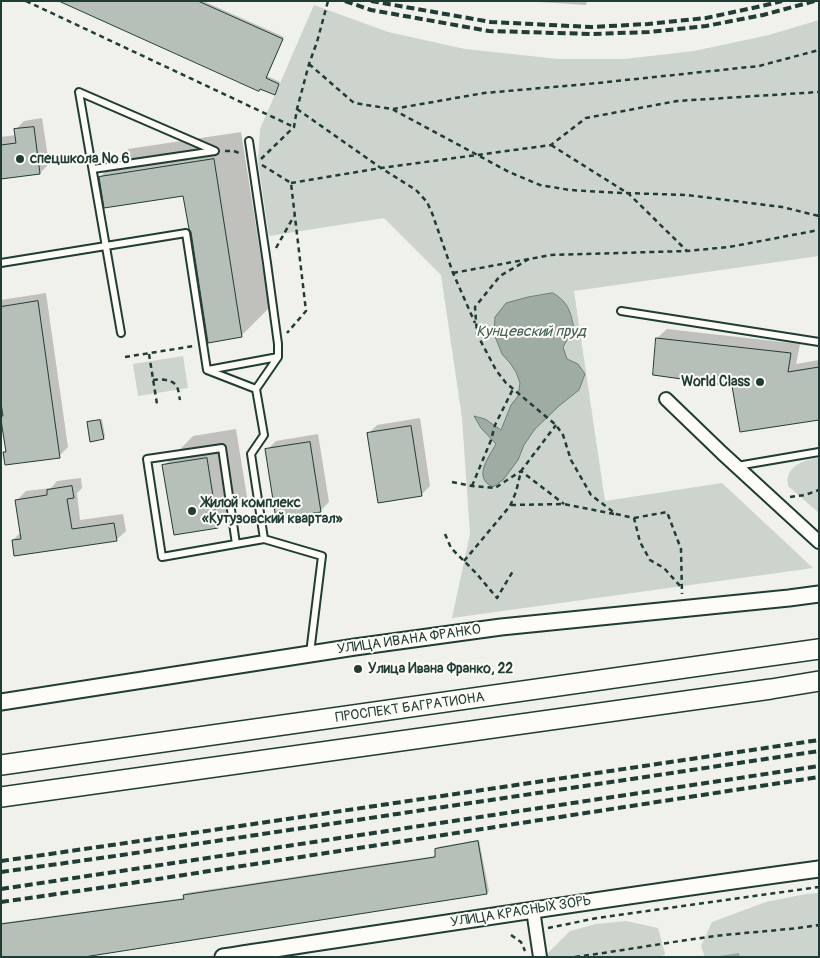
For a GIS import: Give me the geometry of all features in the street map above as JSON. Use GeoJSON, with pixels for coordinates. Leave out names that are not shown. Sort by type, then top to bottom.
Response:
{"type":"FeatureCollection","features":[{"type":"Feature","properties":{"kind":"main road","name":"ПРОСПЕКТ БАГРАТИОНА"},"geometry":{"type":"LineString","coordinates":[[1,765],[819,649]]}},
{"type":"Feature","properties":{"kind":"main road"},"geometry":{"type":"LineString","coordinates":[[1,797],[819,681]]}},
{"type":"Feature","properties":{"kind":"street"},"geometry":{"type":"LineString","coordinates":[[666,399],[819,542]]}},
{"type":"Feature","properties":{"kind":"street","name":"УЛИЦА ИВАНА ФРАНКО"},"geometry":{"type":"LineString","coordinates":[[1,702],[355,647],[500,627],[819,594]]}},
{"type":"Feature","properties":{"kind":"street","name":"УЛИЦА КРАСНЫХ ЗОРЬ"},"geometry":{"type":"LineString","coordinates":[[227,956],[634,894],[819,869]]}},
{"type":"Feature","properties":{"kind":"street"},"geometry":{"type":"LineString","coordinates":[[533,910],[538,953]]}},
{"type":"Feature","properties":{"kind":"lane"},"geometry":{"type":"LineString","coordinates":[[93,169],[216,151],[79,92],[121,333]]}},
{"type":"Feature","properties":{"kind":"lane"},"geometry":{"type":"LineString","coordinates":[[248,141],[278,344],[278,357],[256,389],[264,436],[251,454],[264,539]]}},
{"type":"Feature","properties":{"kind":"lane"},"geometry":{"type":"LineString","coordinates":[[1,263],[186,233],[207,370]]}},
{"type":"Feature","properties":{"kind":"lane"},"geometry":{"type":"LineString","coordinates":[[621,311],[819,342]]}},
{"type":"Feature","properties":{"kind":"lane"},"geometry":{"type":"LineString","coordinates":[[207,370],[278,357]]}},
{"type":"Feature","properties":{"kind":"lane"},"geometry":{"type":"LineString","coordinates":[[207,370],[256,389]]}},
{"type":"Feature","properties":{"kind":"lane"},"geometry":{"type":"LineString","coordinates":[[236,544],[222,448],[147,459],[162,556],[236,544],[264,539],[322,556],[310,654]]}},
{"type":"Feature","properties":{"kind":"lane"},"geometry":{"type":"LineString","coordinates":[[736,466],[819,452]]}},
{"type":"Feature","properties":{"kind":"path"},"geometry":{"type":"LineString","coordinates":[[26,1],[294,127]]}},
{"type":"Feature","properties":{"kind":"path"},"geometry":{"type":"LineString","coordinates":[[328,1],[309,64],[294,127],[258,162],[291,183],[551,144],[586,118],[677,101],[819,92]]}},
{"type":"Feature","properties":{"kind":"path"},"geometry":{"type":"LineString","coordinates":[[309,64],[354,103],[392,109],[484,93],[759,66],[819,50]]}},
{"type":"Feature","properties":{"kind":"path"},"geometry":{"type":"LineString","coordinates":[[297,109],[381,168],[416,190],[427,202],[453,273],[476,326]]}},
{"type":"Feature","properties":{"kind":"path"},"geometry":{"type":"LineString","coordinates":[[392,109],[509,172],[540,185],[570,190],[706,197],[782,207],[819,216]]}},
{"type":"Feature","properties":{"kind":"path"},"geometry":{"type":"LineString","coordinates":[[551,144],[629,194],[687,251]]}},
{"type":"Feature","properties":{"kind":"path"},"geometry":{"type":"LineString","coordinates":[[278,344],[306,311],[291,183]]}},
{"type":"Feature","properties":{"kind":"path"},"geometry":{"type":"LineString","coordinates":[[267,263],[295,215]]}},
{"type":"Feature","properties":{"kind":"path"},"geometry":{"type":"LineString","coordinates":[[453,273],[551,255],[687,251],[729,247],[819,230]]}},
{"type":"Feature","properties":{"kind":"path"},"geometry":{"type":"LineString","coordinates":[[529,259],[500,276],[474,307],[477,334],[496,370],[506,383],[556,426],[563,436],[571,460],[591,495],[616,514]]}},
{"type":"Feature","properties":{"kind":"path"},"geometry":{"type":"LineString","coordinates":[[125,357],[203,345]]}},
{"type":"Feature","properties":{"kind":"path"},"geometry":{"type":"LineString","coordinates":[[149,354],[157,404]]}},
{"type":"Feature","properties":{"kind":"path"},"geometry":{"type":"LineString","coordinates":[[153,380],[162,379],[173,383],[176,386],[180,400]]}},
{"type":"Feature","properties":{"kind":"path"},"geometry":{"type":"LineString","coordinates":[[472,486],[491,440],[495,425],[513,389]]}},
{"type":"Feature","properties":{"kind":"path"},"geometry":{"type":"LineString","coordinates":[[452,482],[495,488],[521,471],[556,426]]}},
{"type":"Feature","properties":{"kind":"path"},"geometry":{"type":"LineString","coordinates":[[521,471],[564,504]]}},
{"type":"Feature","properties":{"kind":"path"},"geometry":{"type":"LineString","coordinates":[[464,561],[510,506],[516,492],[521,471]]}},
{"type":"Feature","properties":{"kind":"path"},"geometry":{"type":"LineString","coordinates":[[796,504],[788,498],[819,490]]}},
{"type":"Feature","properties":{"kind":"path"},"geometry":{"type":"LineString","coordinates":[[510,506],[564,504],[634,518],[667,512],[681,549],[682,594]]}},
{"type":"Feature","properties":{"kind":"path"},"geometry":{"type":"LineString","coordinates":[[634,518],[640,542],[650,560],[664,568],[681,587]]}},
{"type":"Feature","properties":{"kind":"path"},"geometry":{"type":"LineString","coordinates":[[445,534],[451,548],[476,573],[496,598],[513,571]]}},
{"type":"Feature","properties":{"kind":"path"},"geometry":{"type":"LineString","coordinates":[[536,930],[597,918],[819,887]]}},
{"type":"Feature","properties":{"kind":"path"},"geometry":{"type":"LineString","coordinates":[[575,957],[709,937],[771,932],[819,925]]}},
{"type":"Feature","properties":{"kind":"path"},"geometry":{"type":"LineString","coordinates":[[511,935],[521,942],[526,955]]}},
{"type":"Feature","properties":{"kind":"shaded area"},"geometry":{"type":"Polygon","coordinates":[[[314,5],[388,32],[465,49],[558,59],[624,59],[694,51],[769,35],[819,20],[819,256],[574,291],[605,501],[722,483],[813,568],[452,618],[470,534],[462,418],[441,275],[384,218],[269,236],[258,162],[260,129],[314,5]]]}},
{"type":"Feature","properties":{"kind":"shaded area"},"geometry":{"type":"Polygon","coordinates":[[[183,356],[188,388],[138,396],[133,364],[183,356]]]}},
{"type":"Feature","properties":{"kind":"shaded area"},"geometry":{"type":"Polygon","coordinates":[[[819,458],[819,513],[788,486],[788,477],[796,466],[805,461],[819,458]]]}},
{"type":"Feature","properties":{"kind":"shaded area"},"geometry":{"type":"Polygon","coordinates":[[[819,893],[819,957],[705,957],[701,946],[712,922],[766,902],[819,893]]]}},
{"type":"Feature","properties":{"kind":"shaded area"},"geometry":{"type":"Polygon","coordinates":[[[626,921],[658,928],[665,954],[660,957],[544,957],[570,931],[596,924],[626,921]]]}},
{"type":"Feature","properties":{"kind":"water","name":"Кунцевский пруд"},"geometry":{"type":"Polygon","coordinates":[[[553,293],[568,308],[574,328],[563,347],[567,359],[578,364],[585,374],[579,390],[535,429],[524,445],[518,460],[504,479],[493,487],[487,483],[483,473],[486,461],[496,444],[481,428],[474,416],[485,419],[501,430],[511,405],[518,396],[520,383],[516,372],[502,354],[494,334],[495,317],[506,303],[553,293]]]}},
{"type":"Feature","properties":{"kind":"building"},"geometry":{"type":"Polygon","coordinates":[[[59,1],[198,1],[283,39],[266,78],[279,84],[275,95],[260,89],[259,91],[59,1]]]}},
{"type":"Feature","properties":{"kind":"building","name":"спецшкола № 6"},"geometry":{"type":"Polygon","coordinates":[[[34,127],[40,174],[1,179],[1,145],[16,143],[14,129],[34,127]]]}},
{"type":"Feature","properties":{"kind":"building"},"geometry":{"type":"Polygon","coordinates":[[[214,159],[242,337],[208,343],[191,232],[183,196],[104,208],[99,177],[214,159]]]}},
{"type":"Feature","properties":{"kind":"building"},"geometry":{"type":"Polygon","coordinates":[[[38,301],[60,458],[5,465],[3,452],[6,452],[1,420],[1,416],[3,416],[1,403],[1,307],[38,301]]]}},
{"type":"Feature","properties":{"kind":"building","name":"World Class"},"geometry":{"type":"Polygon","coordinates":[[[656,338],[791,353],[788,372],[819,367],[819,420],[740,432],[732,386],[653,375],[656,338]]]}},
{"type":"Feature","properties":{"kind":"building"},"geometry":{"type":"Polygon","coordinates":[[[100,420],[104,439],[90,442],[87,422],[100,420]]]}},
{"type":"Feature","properties":{"kind":"building"},"geometry":{"type":"Polygon","coordinates":[[[411,426],[422,496],[378,503],[367,433],[411,426]]]}},
{"type":"Feature","properties":{"kind":"building"},"geometry":{"type":"Polygon","coordinates":[[[310,442],[321,512],[276,519],[265,449],[310,442]]]}},
{"type":"Feature","properties":{"kind":"building","name":"Жилой комплекс «Кутузовский квартал»"},"geometry":{"type":"Polygon","coordinates":[[[207,458],[218,528],[174,535],[162,465],[207,458]]]}},
{"type":"Feature","properties":{"kind":"building"},"geometry":{"type":"Polygon","coordinates":[[[72,486],[74,498],[67,499],[72,529],[114,523],[117,541],[14,556],[12,540],[21,539],[15,500],[47,495],[47,490],[72,486]]]}},
{"type":"Feature","properties":{"kind":"building"},"geometry":{"type":"Polygon","coordinates":[[[478,841],[487,894],[84,957],[1,957],[1,924],[184,899],[183,895],[435,857],[435,849],[478,841]]]}},
{"type":"Feature","properties":{"kind":"railway"},"geometry":{"type":"LineString","coordinates":[[345,1],[371,10],[489,31],[591,34],[649,32],[706,26],[763,15],[815,1]]}},
{"type":"Feature","properties":{"kind":"railway"},"geometry":{"type":"LineString","coordinates":[[371,1],[491,22],[591,27],[706,18],[782,1]]}},
{"type":"Feature","properties":{"kind":"railway"},"geometry":{"type":"LineString","coordinates":[[1,861],[819,740]]}},
{"type":"Feature","properties":{"kind":"railway"},"geometry":{"type":"LineString","coordinates":[[1,872],[819,751]]}},
{"type":"Feature","properties":{"kind":"railway"},"geometry":{"type":"LineString","coordinates":[[1,889],[819,766]]}},
{"type":"Feature","properties":{"kind":"railway"},"geometry":{"type":"LineString","coordinates":[[1,902],[819,777]]}},
{"type":"Feature","properties":{"kind":"place","name":"спецшкола № 6"},"geometry":{"type":"Point","coordinates":[20,159]}},
{"type":"Feature","properties":{"kind":"place","name":"World Class"},"geometry":{"type":"Point","coordinates":[760,382]}},
{"type":"Feature","properties":{"kind":"place","name":"Жилой комплекс «Кутузовский квартал»"},"geometry":{"type":"Point","coordinates":[192,511]}},
{"type":"Feature","properties":{"kind":"place","name":"Улица Ивана Франко, 22"},"geometry":{"type":"Point","coordinates":[358,669]}}]}
